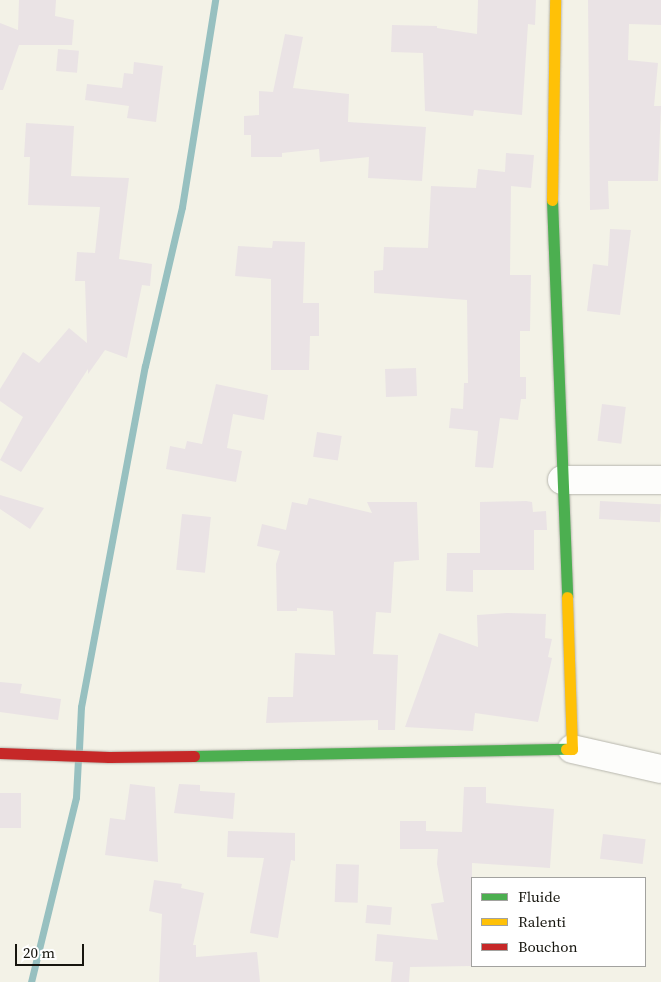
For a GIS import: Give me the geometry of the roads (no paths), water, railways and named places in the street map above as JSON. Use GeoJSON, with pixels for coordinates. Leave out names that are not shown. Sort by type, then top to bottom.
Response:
{"type":"FeatureCollection","features":[{"type":"Feature","properties":{"kind":"street"},"geometry":{"type":"LineString","coordinates":[[555,0],[552,195],[572,749]]}},
{"type":"Feature","properties":{"kind":"street"},"geometry":{"type":"LineString","coordinates":[[562,480],[661,480]]}},
{"type":"Feature","properties":{"kind":"street"},"geometry":{"type":"LineString","coordinates":[[0,753],[109,757],[572,749],[661,769]]}},
{"type":"Feature","properties":{"kind":"waterway"},"geometry":{"type":"LineString","coordinates":[[79,749],[81,707],[145,366],[182,207],[215,0]]}},
{"type":"Feature","properties":{"kind":"waterway"},"geometry":{"type":"LineString","coordinates":[[31,982],[76,797],[78,760]]}}]}
